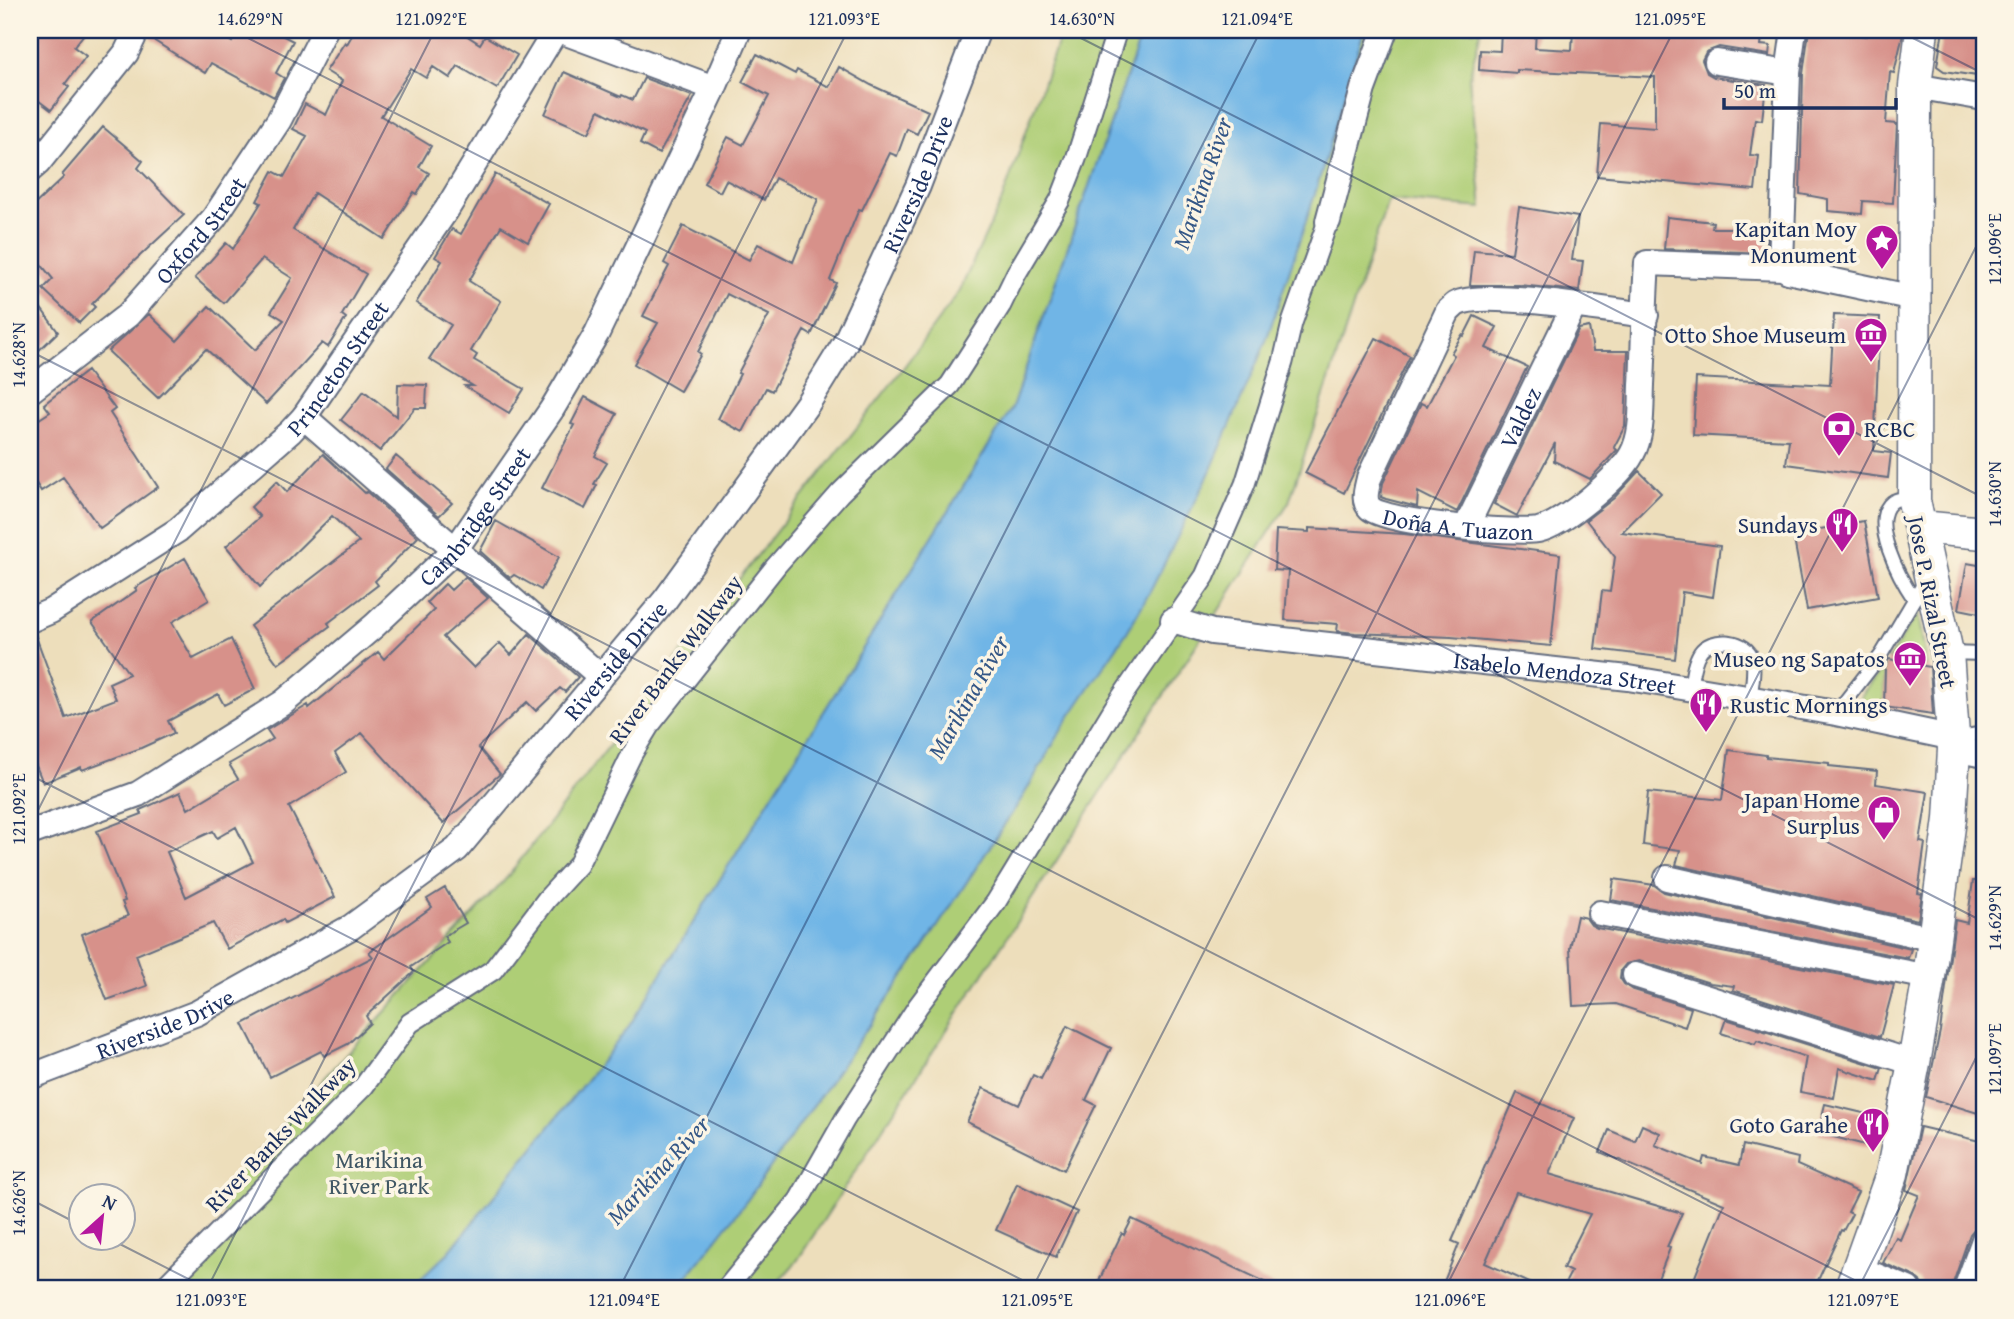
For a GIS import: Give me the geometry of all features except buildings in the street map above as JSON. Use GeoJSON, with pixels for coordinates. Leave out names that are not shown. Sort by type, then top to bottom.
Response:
{"type":"FeatureCollection","features":[{"type":"Feature","properties":{"kind":"street"},"geometry":{"type":"LineString","coordinates":[[30,170],[126,53],[137,30]]}},
{"type":"Feature","properties":{"kind":"street","name":"Oxford Street"},"geometry":{"type":"LineString","coordinates":[[30,391],[128,315],[214,218],[279,120],[325,30]]}},
{"type":"Feature","properties":{"kind":"street"},"geometry":{"type":"LineString","coordinates":[[557,30],[714,88]]}},
{"type":"Feature","properties":{"kind":"street","name":"Princeton Street"},"geometry":{"type":"LineString","coordinates":[[30,620],[51,611],[178,530],[304,417],[447,209],[557,30]]}},
{"type":"Feature","properties":{"kind":"street","name":"Cambridge Street"},"geometry":{"type":"LineString","coordinates":[[30,833],[138,794],[284,702],[374,626],[455,551],[552,409],[597,333],[739,30]]}},
{"type":"Feature","properties":{"kind":"street","name":"Riverside Drive"},"geometry":{"type":"LineString","coordinates":[[30,1077],[197,1013],[351,927],[457,849],[673,589],[808,404],[845,342],[918,186],[978,30]]}},
{"type":"Feature","properties":{"kind":"street","name":"River Banks Walkway"},"geometry":{"type":"LineString","coordinates":[[162,1289],[364,1086],[410,1023],[493,971],[547,899],[578,865],[632,754],[649,726],[776,566],[840,493],[950,385],[1001,305],[1016,274],[1060,200],[1076,159],[1117,30]]}},
{"type":"Feature","properties":{"kind":"street"},"geometry":{"type":"LineString","coordinates":[[726,1289],[799,1200],[845,1119],[918,1006],[996,902],[1114,708],[1172,620],[1205,576],[1245,484],[1283,362],[1292,323],[1328,221],[1363,89],[1385,30]]}},
{"type":"Feature","properties":{"kind":"street"},"geometry":{"type":"LineString","coordinates":[[1794,30],[1788,73],[1781,263],[1783,268],[1914,298]]}},
{"type":"Feature","properties":{"kind":"street","name":"Jose P. Rizal Street"},"geometry":{"type":"LineString","coordinates":[[1856,1279],[1892,1174],[1929,976],[1950,819],[1969,744],[1917,512],[1915,86],[1922,30]]}},
{"type":"Feature","properties":{"kind":"street"},"geometry":{"type":"LineString","coordinates":[[1717,62],[1788,73]]}},
{"type":"Feature","properties":{"kind":"street"},"geometry":{"type":"LineString","coordinates":[[1915,86],[1984,98]]}},
{"type":"Feature","properties":{"kind":"street","name":"Doña A. Tuazon"},"geometry":{"type":"LineString","coordinates":[[1646,315],[1492,299],[1457,303],[1448,311],[1369,478],[1365,500],[1367,506],[1374,512],[1398,519],[1466,527],[1537,530],[1559,522],[1584,503],[1632,454],[1640,429],[1646,315],[1647,262],[1783,268]]}},
{"type":"Feature","properties":{"kind":"street","name":"Valdez"},"geometry":{"type":"LineString","coordinates":[[1466,527],[1574,306]]}},
{"type":"Feature","properties":{"kind":"street"},"geometry":{"type":"LineString","coordinates":[[304,417],[601,677]]}},
{"type":"Feature","properties":{"kind":"street"},"geometry":{"type":"LineString","coordinates":[[1917,512],[1984,533]]}},
{"type":"Feature","properties":{"kind":"street","name":"Isabelo Mendoza Street"},"geometry":{"type":"LineString","coordinates":[[1172,620],[1212,632],[1628,678],[1836,713],[1969,744]]}},
{"type":"Feature","properties":{"kind":"street"},"geometry":{"type":"LineString","coordinates":[[1667,878],[1934,939]]}},
{"type":"Feature","properties":{"kind":"street"},"geometry":{"type":"LineString","coordinates":[[1600,913],[1929,976]]}},
{"type":"Feature","properties":{"kind":"street"},"geometry":{"type":"LineString","coordinates":[[1635,975],[1914,1063]]}},
{"type":"Feature","properties":{"kind":"street"},"geometry":{"type":"LineString","coordinates":[[1966,1289],[1984,1240]]}},
{"type":"Feature","properties":{"kind":"street"},"geometry":{"type":"LineString","coordinates":[[1856,1279],[1908,1289]]}},
{"type":"Feature","properties":{"kind":"lane"},"geometry":{"type":"LineString","coordinates":[[1914,599],[1899,576],[1889,550],[1882,519],[1889,504],[1896,499],[1917,512]]}},
{"type":"Feature","properties":{"kind":"lane"},"geometry":{"type":"LineString","coordinates":[[1836,713],[1881,655],[1931,572]]}},
{"type":"Feature","properties":{"kind":"lane"},"geometry":{"type":"LineString","coordinates":[[1690,689],[1700,651],[1713,641],[1732,642],[1745,647],[1751,657],[1750,698]]}},
{"type":"Feature","properties":{"kind":"lane"},"geometry":{"type":"LineString","coordinates":[[1947,653],[1984,654]]}},
{"type":"Feature","properties":{"kind":"green space","name":"Marikina River Park"},"geometry":{"type":"Polygon","coordinates":[[[1062,30],[1143,30],[1012,408],[626,1031],[449,1252],[410,1289],[174,1289],[236,1228],[214,1200],[504,881],[901,371],[959,292],[1002,200],[1062,30]]]}},
{"type":"Feature","properties":{"kind":"green space"},"geometry":{"type":"Polygon","coordinates":[[[1364,30],[1481,30],[1469,78],[1482,208],[1388,200],[1289,502],[797,1261],[772,1289],[677,1289],[748,1199],[924,947],[1022,798],[1066,722],[1311,205],[1364,30]]]}},
{"type":"Feature","properties":{"kind":"green space"},"geometry":{"type":"Polygon","coordinates":[[[1918,613],[1927,666],[1888,659],[1918,613]]]}},
{"type":"Feature","properties":{"kind":"green space"},"geometry":{"type":"Polygon","coordinates":[[[1885,666],[1884,707],[1860,703],[1862,694],[1885,666]]]}},
{"type":"Feature","properties":{"kind":"water","name":"Marikina River"},"geometry":{"type":"Polygon","coordinates":[[[1143,30],[1364,30],[1315,194],[1265,344],[1210,472],[1127,632],[1066,722],[1022,798],[924,947],[748,1199],[677,1289],[410,1289],[449,1252],[626,1031],[1012,408],[1143,30]]]}},
{"type":"Feature","properties":{"kind":"place","name":"Kapitan Moy Monument"},"geometry":{"type":"Point","coordinates":[1882,271]}},
{"type":"Feature","properties":{"kind":"place","name":"Otto Shoe Museum"},"geometry":{"type":"Point","coordinates":[1871,364]}},
{"type":"Feature","properties":{"kind":"place","name":"RCBC"},"geometry":{"type":"Point","coordinates":[1839,458]}},
{"type":"Feature","properties":{"kind":"place","name":"Sundays"},"geometry":{"type":"Point","coordinates":[1842,554]}},
{"type":"Feature","properties":{"kind":"place","name":"Museo ng Sapatos"},"geometry":{"type":"Point","coordinates":[1910,688]}},
{"type":"Feature","properties":{"kind":"place","name":"Rustic Mornings"},"geometry":{"type":"Point","coordinates":[1706,734]}},
{"type":"Feature","properties":{"kind":"place","name":"Japan Home Surplus"},"geometry":{"type":"Point","coordinates":[1884,842]}},
{"type":"Feature","properties":{"kind":"place","name":"Goto Garahe"},"geometry":{"type":"Point","coordinates":[1873,1154]}}]}
